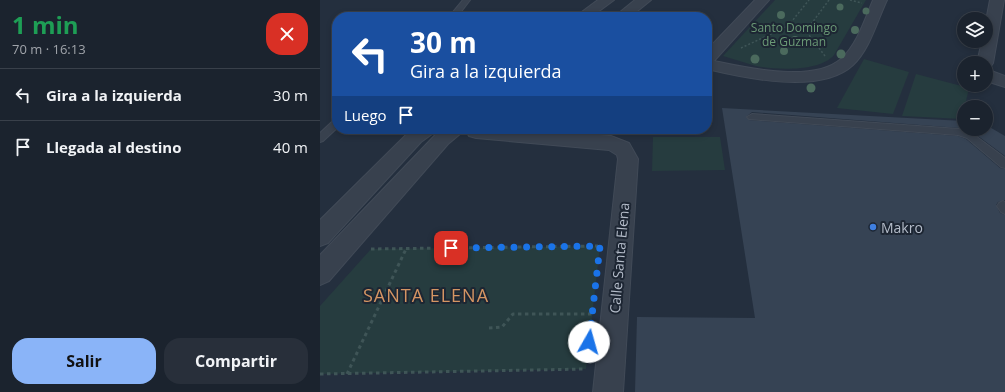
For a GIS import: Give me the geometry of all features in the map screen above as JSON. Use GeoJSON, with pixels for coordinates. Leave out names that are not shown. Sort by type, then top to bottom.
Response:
{"type":"FeatureCollection","features":[{"type":"Feature","properties":{"kind":"street"},"geometry":{"type":"LineString","coordinates":[[590,12],[608,0]]}},
{"type":"Feature","properties":{"kind":"street"},"geometry":{"type":"LineString","coordinates":[[607,12],[624,0]]}},
{"type":"Feature","properties":{"kind":"street"},"geometry":{"type":"LineString","coordinates":[[628,12],[644,0]]}},
{"type":"Feature","properties":{"kind":"street"},"geometry":{"type":"LineString","coordinates":[[712,53],[762,0]]}},
{"type":"Feature","properties":{"kind":"street"},"geometry":{"type":"LineString","coordinates":[[712,65],[737,70],[787,76],[803,76],[832,71],[841,67],[855,53],[880,0]]}},
{"type":"Feature","properties":{"kind":"street"},"geometry":{"type":"LineString","coordinates":[[986,56],[997,0]]}},
{"type":"Feature","properties":{"kind":"street"},"geometry":{"type":"LineString","coordinates":[[993,78],[1005,82]]}},
{"type":"Feature","properties":{"kind":"street"},"geometry":{"type":"LineString","coordinates":[[320,236],[418,134]]}},
{"type":"Feature","properties":{"kind":"street"},"geometry":{"type":"LineString","coordinates":[[320,273],[447,134]]}},
{"type":"Feature","properties":{"kind":"street","name":"Calle Santa Elena"},"geometry":{"type":"LineString","coordinates":[[510,134],[611,143],[623,149],[628,159],[608,392]]}},
{"type":"Feature","properties":{"kind":"lane"},"geometry":{"type":"LineString","coordinates":[[457,12],[467,0]]}},
{"type":"Feature","properties":{"kind":"lane"},"geometry":{"type":"LineString","coordinates":[[752,117],[960,132],[970,136],[1005,164]]}},
{"type":"Feature","properties":{"kind":"lane"},"geometry":{"type":"LineString","coordinates":[[320,139],[332,127]]}},
{"type":"Feature","properties":{"kind":"path"},"geometry":{"type":"LineString","coordinates":[[737,50],[790,24],[809,0]]}},
{"type":"Feature","properties":{"kind":"path"},"geometry":{"type":"LineString","coordinates":[[829,0],[806,31],[829,61]]}},
{"type":"Feature","properties":{"kind":"path"},"geometry":{"type":"LineString","coordinates":[[850,0],[864,4],[866,0]]}},
{"type":"Feature","properties":{"kind":"path"},"geometry":{"type":"LineString","coordinates":[[790,24],[808,29]]}},
{"type":"Feature","properties":{"kind":"path"},"geometry":{"type":"LineString","coordinates":[[371,249],[600,246],[600,253]]}},
{"type":"Feature","properties":{"kind":"path"},"geometry":{"type":"LineString","coordinates":[[347,374],[406,249]]}},
{"type":"Feature","properties":{"kind":"path"},"geometry":{"type":"LineString","coordinates":[[592,322],[594,306]]}},
{"type":"Feature","properties":{"kind":"path"},"geometry":{"type":"LineString","coordinates":[[489,328],[502,327],[513,314],[593,314]]}},
{"type":"Feature","properties":{"kind":"path"},"geometry":{"type":"LineString","coordinates":[[320,374],[586,369],[587,361]]}},
{"type":"Feature","properties":{"kind":"green space","name":"Santo Domingo de Guzman"},"geometry":{"type":"Polygon","coordinates":[[[775,0],[866,0],[834,55],[827,61],[808,67],[786,69],[756,66],[723,56],[775,0]]]}},
{"type":"Feature","properties":{"kind":"green space"},"geometry":{"type":"Polygon","coordinates":[[[864,59],[909,72],[893,114],[837,108],[864,59]]]}},
{"type":"Feature","properties":{"kind":"green space"},"geometry":{"type":"Polygon","coordinates":[[[916,74],[957,85],[957,92],[968,92],[966,100],[957,100],[957,119],[902,116],[916,74]]]}},
{"type":"Feature","properties":{"kind":"green space"},"geometry":{"type":"Polygon","coordinates":[[[653,137],[720,137],[725,170],[652,171],[653,137]]]}},
{"type":"Feature","properties":{"kind":"green space"},"geometry":{"type":"Polygon","coordinates":[[[600,246],[586,369],[320,374],[320,306],[371,249],[600,246]]]}},
{"type":"Feature","properties":{"kind":"building","name":"Makro"},"geometry":{"type":"Polygon","coordinates":[[[722,108],[957,121],[957,128],[752,112],[746,117],[749,120],[958,136],[966,139],[1000,168],[1005,169],[1005,200],[998,202],[996,205],[1000,213],[1005,215],[1005,392],[635,392],[637,317],[755,318],[722,108]]]}},
{"type":"Feature","properties":{"kind":"building","name":"Makro"},"geometry":{"type":"Polygon","coordinates":[[[993,129],[1005,136],[1005,156],[978,136],[993,136],[993,129]]]}},
{"type":"Feature","properties":{"kind":"place","name":"Makro"},"geometry":{"type":"Point","coordinates":[873,227]}},
{"type":"Feature","properties":{"kind":"district","name":"SANTA ELENA"},"geometry":{"type":"Point","coordinates":[426,295]}},
{"type":"Feature","properties":{"kind":"route"},"geometry":{"type":"LineString","coordinates":[[451,248],[600,246],[589,342]]}}]}
